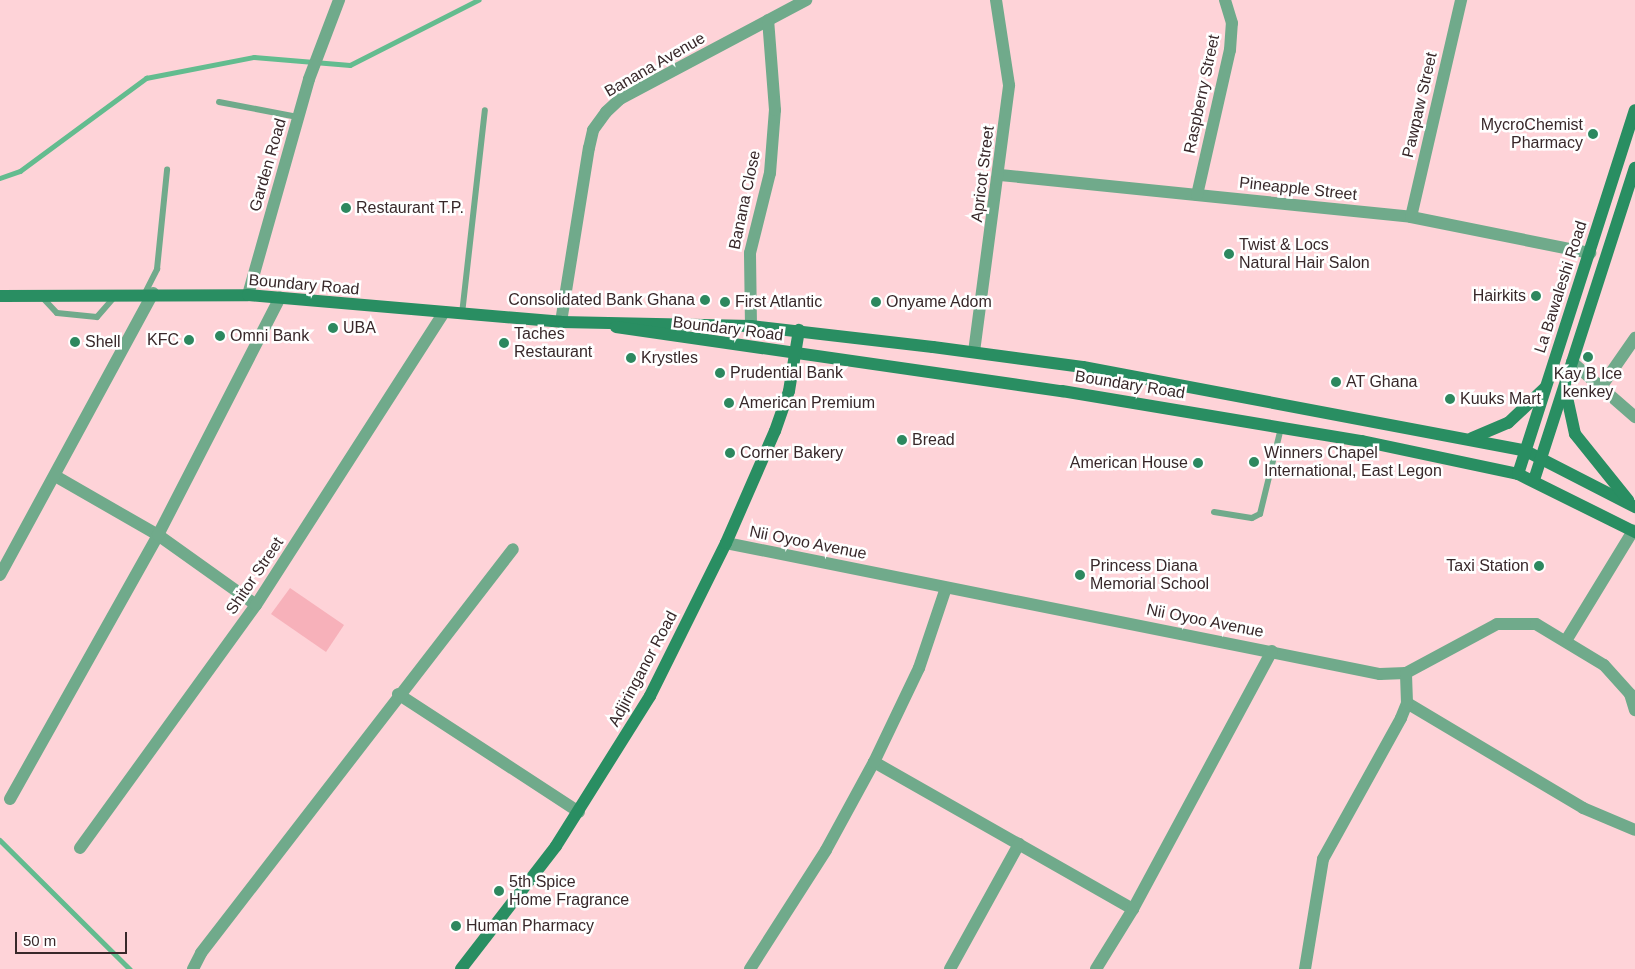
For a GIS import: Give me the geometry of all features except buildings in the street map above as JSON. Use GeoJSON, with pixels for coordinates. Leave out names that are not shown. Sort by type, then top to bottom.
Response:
{"type":"FeatureCollection","features":[{"type":"Feature","properties":{"kind":"main road","name":"La Bawaleshi Road"},"geometry":{"type":"LineString","coordinates":[[1518,474],[1635,110]]}},
{"type":"Feature","properties":{"kind":"main road","name":"La Bawaleshi Road"},"geometry":{"type":"LineString","coordinates":[[1534,480],[1635,168]]}},
{"type":"Feature","properties":{"kind":"main road","name":"Boundary Road"},"geometry":{"type":"LineString","coordinates":[[0,296],[149,293],[248,295],[561,322],[751,326],[800,330],[1084,366],[1471,438],[1526,450],[1541,456],[1634,507]]}},
{"type":"Feature","properties":{"kind":"main road","name":"Boundary Road"},"geometry":{"type":"LineString","coordinates":[[604,324],[641,334],[796,353],[1281,428],[1518,474],[1534,480],[1634,531]]}},
{"type":"Feature","properties":{"kind":"main road","name":"Adjiringanor Road"},"geometry":{"type":"LineString","coordinates":[[461,969],[579,812],[650,696],[726,543],[775,431],[796,353],[800,330]]}},
{"type":"Feature","properties":{"kind":"main road"},"geometry":{"type":"LineString","coordinates":[[1565,386],[1575,434],[1634,507]]}},
{"type":"Feature","properties":{"kind":"main road"},"geometry":{"type":"LineString","coordinates":[[1471,438],[1508,424],[1545,388]]}},
{"type":"Feature","properties":{"kind":"street","name":"Garden Road"},"geometry":{"type":"LineString","coordinates":[[248,295],[309,79],[339,0]]}},
{"type":"Feature","properties":{"kind":"street","name":"Banana Avenue"},"geometry":{"type":"LineString","coordinates":[[561,322],[593,130],[620,100],[806,0]]}},
{"type":"Feature","properties":{"kind":"street","name":"Apricot Street"},"geometry":{"type":"LineString","coordinates":[[974,352],[1000,176],[1009,85],[996,0]]}},
{"type":"Feature","properties":{"kind":"street","name":"Raspberry Street"},"geometry":{"type":"LineString","coordinates":[[1197,196],[1230,50],[1232,23],[1225,0]]}},
{"type":"Feature","properties":{"kind":"street","name":"Pawpaw Street"},"geometry":{"type":"LineString","coordinates":[[1410,217],[1461,0]]}},
{"type":"Feature","properties":{"kind":"street","name":"Banana Close"},"geometry":{"type":"LineString","coordinates":[[751,326],[750,253],[770,173],[775,110],[768,20]]}},
{"type":"Feature","properties":{"kind":"street","name":"Pineapple Street"},"geometry":{"type":"LineString","coordinates":[[1000,176],[1410,217],[1590,253]]}},
{"type":"Feature","properties":{"kind":"street"},"geometry":{"type":"LineString","coordinates":[[0,575],[57,477],[149,293]]}},
{"type":"Feature","properties":{"kind":"street"},"geometry":{"type":"LineString","coordinates":[[10,799],[158,535],[280,298]]}},
{"type":"Feature","properties":{"kind":"street","name":"Shitor Street"},"geometry":{"type":"LineString","coordinates":[[80,848],[256,605],[444,312]]}},
{"type":"Feature","properties":{"kind":"street"},"geometry":{"type":"LineString","coordinates":[[1601,387],[1635,338]]}},
{"type":"Feature","properties":{"kind":"street"},"geometry":{"type":"LineString","coordinates":[[1572,362],[1635,417]]}},
{"type":"Feature","properties":{"kind":"street"},"geometry":{"type":"LineString","coordinates":[[57,477],[158,535],[256,605]]}},
{"type":"Feature","properties":{"kind":"street"},"geometry":{"type":"LineString","coordinates":[[1567,639],[1634,531]]}},
{"type":"Feature","properties":{"kind":"street","name":"Nii Oyoo Avenue"},"geometry":{"type":"LineString","coordinates":[[726,543],[1380,674],[1406,673],[1498,624],[1536,624],[1567,639],[1604,665],[1630,694],[1635,710]]}},
{"type":"Feature","properties":{"kind":"street"},"geometry":{"type":"LineString","coordinates":[[194,969],[398,694],[513,549]]}},
{"type":"Feature","properties":{"kind":"street"},"geometry":{"type":"LineString","coordinates":[[750,969],[826,850],[874,762],[919,668],[946,588]]}},
{"type":"Feature","properties":{"kind":"street"},"geometry":{"type":"LineString","coordinates":[[1096,969],[1133,909],[1272,651]]}},
{"type":"Feature","properties":{"kind":"street"},"geometry":{"type":"LineString","coordinates":[[1305,969],[1323,858],[1407,703],[1406,673]]}},
{"type":"Feature","properties":{"kind":"street"},"geometry":{"type":"LineString","coordinates":[[398,694],[579,812]]}},
{"type":"Feature","properties":{"kind":"street"},"geometry":{"type":"LineString","coordinates":[[1407,703],[1583,808],[1635,830]]}},
{"type":"Feature","properties":{"kind":"street"},"geometry":{"type":"LineString","coordinates":[[874,762],[1133,909]]}},
{"type":"Feature","properties":{"kind":"street"},"geometry":{"type":"LineString","coordinates":[[950,969],[1019,844]]}},
{"type":"Feature","properties":{"kind":"lane"},"geometry":{"type":"LineString","coordinates":[[219,102],[298,117]]}},
{"type":"Feature","properties":{"kind":"lane"},"geometry":{"type":"LineString","coordinates":[[462,314],[485,110]]}},
{"type":"Feature","properties":{"kind":"lane"},"geometry":{"type":"LineString","coordinates":[[149,293],[157,269],[167,170]]}},
{"type":"Feature","properties":{"kind":"lane"},"geometry":{"type":"LineString","coordinates":[[40,294],[57,313],[97,317],[106,312],[117,294]]}},
{"type":"Feature","properties":{"kind":"lane"},"geometry":{"type":"LineString","coordinates":[[1214,512],[1252,518],[1260,514],[1281,428]]}},
{"type":"Feature","properties":{"kind":"shaded area"},"geometry":{"type":"Polygon","coordinates":[[[290,588],[344,625],[326,652],[271,614],[290,588]]]}},
{"type":"Feature","properties":{"kind":"waterway"},"geometry":{"type":"LineString","coordinates":[[0,178],[20,171],[146,78],[254,57],[350,65],[478,0]]}},
{"type":"Feature","properties":{"kind":"waterway"},"geometry":{"type":"LineString","coordinates":[[0,840],[130,969]]}},
{"type":"Feature","properties":{"kind":"place","name":"MycroChemist Pharmacy"},"geometry":{"type":"Point","coordinates":[1593,134]}},
{"type":"Feature","properties":{"kind":"place","name":"Restaurant T.P."},"geometry":{"type":"Point","coordinates":[346,208]}},
{"type":"Feature","properties":{"kind":"place","name":"Twist & Locs Natural Hair Salon"},"geometry":{"type":"Point","coordinates":[1229,254]}},
{"type":"Feature","properties":{"kind":"place","name":"Hairkits"},"geometry":{"type":"Point","coordinates":[1536,296]}},
{"type":"Feature","properties":{"kind":"place","name":"Consolidated Bank Ghana"},"geometry":{"type":"Point","coordinates":[705,300]}},
{"type":"Feature","properties":{"kind":"place","name":"First Atlantic"},"geometry":{"type":"Point","coordinates":[725,302]}},
{"type":"Feature","properties":{"kind":"place","name":"Onyame Adom"},"geometry":{"type":"Point","coordinates":[876,302]}},
{"type":"Feature","properties":{"kind":"place","name":"UBA"},"geometry":{"type":"Point","coordinates":[333,328]}},
{"type":"Feature","properties":{"kind":"place","name":"Omni Bank"},"geometry":{"type":"Point","coordinates":[220,336]}},
{"type":"Feature","properties":{"kind":"place","name":"KFC"},"geometry":{"type":"Point","coordinates":[189,340]}},
{"type":"Feature","properties":{"kind":"place","name":"Shell"},"geometry":{"type":"Point","coordinates":[75,342]}},
{"type":"Feature","properties":{"kind":"place","name":"Taches Restaurant"},"geometry":{"type":"Point","coordinates":[504,343]}},
{"type":"Feature","properties":{"kind":"place","name":"Kay B Ice kenkey"},"geometry":{"type":"Point","coordinates":[1588,357]}},
{"type":"Feature","properties":{"kind":"place","name":"Krystles"},"geometry":{"type":"Point","coordinates":[631,358]}},
{"type":"Feature","properties":{"kind":"place","name":"Prudential Bank"},"geometry":{"type":"Point","coordinates":[720,373]}},
{"type":"Feature","properties":{"kind":"place","name":"AT Ghana"},"geometry":{"type":"Point","coordinates":[1336,382]}},
{"type":"Feature","properties":{"kind":"place","name":"Kuuks Mart"},"geometry":{"type":"Point","coordinates":[1450,399]}},
{"type":"Feature","properties":{"kind":"place","name":"American Premium"},"geometry":{"type":"Point","coordinates":[729,403]}},
{"type":"Feature","properties":{"kind":"place","name":"Bread"},"geometry":{"type":"Point","coordinates":[902,440]}},
{"type":"Feature","properties":{"kind":"place","name":"Corner Bakery"},"geometry":{"type":"Point","coordinates":[730,453]}},
{"type":"Feature","properties":{"kind":"place","name":"Winners Chapel International, East Legon"},"geometry":{"type":"Point","coordinates":[1254,462]}},
{"type":"Feature","properties":{"kind":"place","name":"American House"},"geometry":{"type":"Point","coordinates":[1198,463]}},
{"type":"Feature","properties":{"kind":"place","name":"Taxi Station"},"geometry":{"type":"Point","coordinates":[1539,566]}},
{"type":"Feature","properties":{"kind":"place","name":"Princess Diana Memorial School"},"geometry":{"type":"Point","coordinates":[1080,575]}},
{"type":"Feature","properties":{"kind":"place","name":"5th Spice Home Fragrance"},"geometry":{"type":"Point","coordinates":[499,891]}},
{"type":"Feature","properties":{"kind":"place","name":"Human Pharmacy"},"geometry":{"type":"Point","coordinates":[456,926]}}]}
